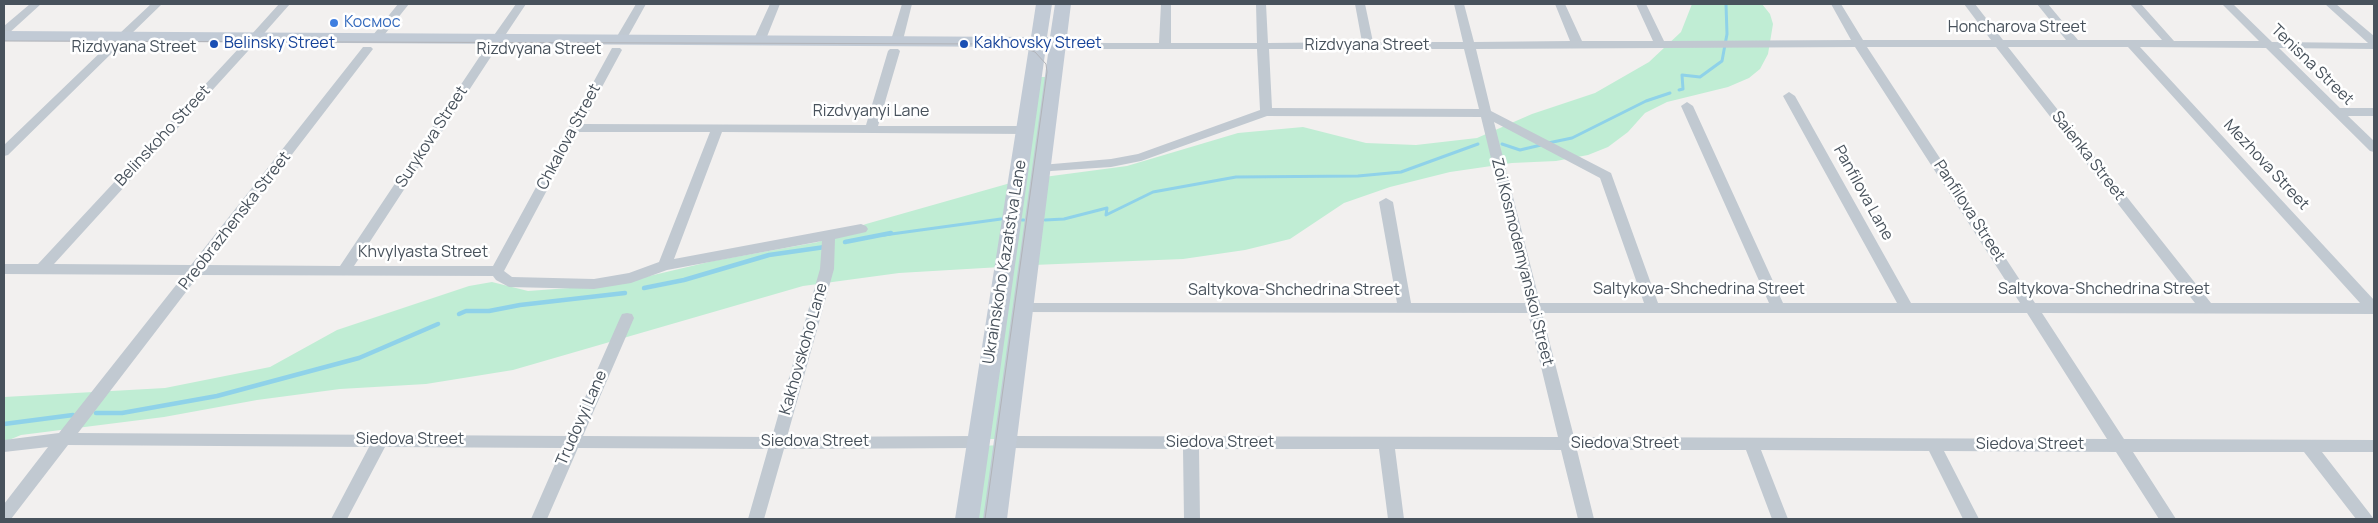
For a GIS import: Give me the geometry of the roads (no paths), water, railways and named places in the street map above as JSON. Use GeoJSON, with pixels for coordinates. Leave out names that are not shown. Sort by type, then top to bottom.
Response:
{"type":"FeatureCollection","features":[{"type":"Feature","properties":{"kind":"street"},"geometry":{"type":"LineString","coordinates":[[4,34],[36,4]]}},
{"type":"Feature","properties":{"kind":"street"},"geometry":{"type":"LineString","coordinates":[[4,152],[157,4]]}},
{"type":"Feature","properties":{"kind":"street","name":"Belinskoho Street"},"geometry":{"type":"LineString","coordinates":[[42,269],[285,4]]}},
{"type":"Feature","properties":{"kind":"street","name":"Preobrazhenska Street"},"geometry":{"type":"LineString","coordinates":[[4,516],[404,4]]}},
{"type":"Feature","properties":{"kind":"street","name":"Surykova Street"},"geometry":{"type":"LineString","coordinates":[[344,270],[520,4]]}},
{"type":"Feature","properties":{"kind":"street","name":"Chkalova Street"},"geometry":{"type":"LineString","coordinates":[[497,271],[641,4]]}},
{"type":"Feature","properties":{"kind":"street"},"geometry":{"type":"LineString","coordinates":[[760,39],[775,4]]}},
{"type":"Feature","properties":{"kind":"street"},"geometry":{"type":"LineString","coordinates":[[871,129],[907,4]]}},
{"type":"Feature","properties":{"kind":"street","name":"Ukrainskoho Kazatstva Lane"},"geometry":{"type":"LineString","coordinates":[[996,519],[1041,169],[1053,46],[1044,4]]}},
{"type":"Feature","properties":{"kind":"street","name":"Ukrainskoho Kazatstva Lane"},"geometry":{"type":"LineString","coordinates":[[966,519],[1025,130],[1053,46],[1063,4]]}},
{"type":"Feature","properties":{"kind":"street"},"geometry":{"type":"LineString","coordinates":[[1165,46],[1166,4]]}},
{"type":"Feature","properties":{"kind":"street"},"geometry":{"type":"LineString","coordinates":[[1261,4],[1266,112]]}},
{"type":"Feature","properties":{"kind":"street"},"geometry":{"type":"LineString","coordinates":[[1360,4],[1368,46]]}},
{"type":"Feature","properties":{"kind":"street","name":"Zoi Kosmodemyanskoi Street"},"geometry":{"type":"LineString","coordinates":[[1459,4],[1532,308],[1586,519]]}},
{"type":"Feature","properties":{"kind":"street"},"geometry":{"type":"LineString","coordinates":[[1560,4],[1577,44]]}},
{"type":"Feature","properties":{"kind":"street"},"geometry":{"type":"LineString","coordinates":[[1641,4],[1660,44]]}},
{"type":"Feature","properties":{"kind":"street","name":"Panfilova Street"},"geometry":{"type":"LineString","coordinates":[[1836,4],[1860,44],[2168,519]]}},
{"type":"Feature","properties":{"kind":"street","name":"Saienka Street"},"geometry":{"type":"LineString","coordinates":[[1969,4],[2207,308]]}},
{"type":"Feature","properties":{"kind":"street"},"geometry":{"type":"LineString","coordinates":[[2042,4],[2075,43]]}},
{"type":"Feature","properties":{"kind":"street"},"geometry":{"type":"LineString","coordinates":[[2135,4],[2172,45]]}},
{"type":"Feature","properties":{"kind":"street","name":"Tenisna Street"},"geometry":{"type":"LineString","coordinates":[[2228,4],[2374,148]]}},
{"type":"Feature","properties":{"kind":"street"},"geometry":{"type":"LineString","coordinates":[[2330,4],[2374,42]]}},
{"type":"Feature","properties":{"kind":"street","name":"Rizdvyana Street"},"geometry":{"type":"LineString","coordinates":[[4,34],[123,36],[249,43]]}},
{"type":"Feature","properties":{"kind":"street","name":"Rizdvyana Street"},"geometry":{"type":"LineString","coordinates":[[619,44],[760,39],[896,45]]}},
{"type":"Feature","properties":{"kind":"street","name":"Rizdvyana Street"},"geometry":{"type":"LineString","coordinates":[[4,48],[111,48],[249,43],[1053,46],[1660,44]]}},
{"type":"Feature","properties":{"kind":"street","name":"Honcharova Street"},"geometry":{"type":"LineString","coordinates":[[1660,44],[2075,43],[2374,46]]}},
{"type":"Feature","properties":{"kind":"street","name":"Mezhova Street"},"geometry":{"type":"LineString","coordinates":[[2132,45],[2374,309]]}},
{"type":"Feature","properties":{"kind":"street","name":"Panfilova Lane"},"geometry":{"type":"LineString","coordinates":[[1788,96],[1906,307]]}},
{"type":"Feature","properties":{"kind":"street"},"geometry":{"type":"LineString","coordinates":[[1687,106],[1778,308]]}},
{"type":"Feature","properties":{"kind":"street"},"geometry":{"type":"LineString","coordinates":[[1041,169],[1111,163],[1141,157],[1266,112],[1486,113],[1606,176],[1653,308]]}},
{"type":"Feature","properties":{"kind":"street"},"geometry":{"type":"LineString","coordinates":[[2337,112],[2374,112]]}},
{"type":"Feature","properties":{"kind":"street","name":"Rizdvyanyi Lane"},"geometry":{"type":"LineString","coordinates":[[574,128],[1025,130]]}},
{"type":"Feature","properties":{"kind":"street"},"geometry":{"type":"LineString","coordinates":[[665,265],[717,129]]}},
{"type":"Feature","properties":{"kind":"street"},"geometry":{"type":"LineString","coordinates":[[1386,202],[1405,308]]}},
{"type":"Feature","properties":{"kind":"street","name":"Khvylyasta Street"},"geometry":{"type":"LineString","coordinates":[[4,269],[62,271],[138,268],[497,271],[501,277],[509,282],[570,285],[631,278],[665,265],[697,261],[861,229]]}},
{"type":"Feature","properties":{"kind":"street","name":"Kakhovskoho Lane"},"geometry":{"type":"LineString","coordinates":[[756,519],[827,269],[830,245],[828,235]]}},
{"type":"Feature","properties":{"kind":"street","name":"Saltykova-Shchedrina Street"},"geometry":{"type":"LineString","coordinates":[[1023,308],[2031,307],[2374,309]]}},
{"type":"Feature","properties":{"kind":"street","name":"Trudovyi Lane"},"geometry":{"type":"LineString","coordinates":[[539,519],[627,318]]}},
{"type":"Feature","properties":{"kind":"street","name":"Siedova Street"},"geometry":{"type":"LineString","coordinates":[[4,446],[65,439],[572,440],[778,443],[2374,446]]}},
{"type":"Feature","properties":{"kind":"street"},"geometry":{"type":"LineString","coordinates":[[339,519],[381,440]]}},
{"type":"Feature","properties":{"kind":"street"},"geometry":{"type":"LineString","coordinates":[[1386,443],[1396,519]]}},
{"type":"Feature","properties":{"kind":"street"},"geometry":{"type":"LineString","coordinates":[[1191,444],[1192,519]]}},
{"type":"Feature","properties":{"kind":"street"},"geometry":{"type":"LineString","coordinates":[[1751,444],[1780,519]]}},
{"type":"Feature","properties":{"kind":"street"},"geometry":{"type":"LineString","coordinates":[[1933,444],[1971,519]]}},
{"type":"Feature","properties":{"kind":"street"},"geometry":{"type":"LineString","coordinates":[[2308,446],[2366,519]]}},
{"type":"Feature","properties":{"kind":"waterway"},"geometry":{"type":"LineString","coordinates":[[1679,90],[1683,89],[1682,75],[1700,77],[1722,61],[1727,34],[1726,4]]}},
{"type":"Feature","properties":{"kind":"waterway"},"geometry":{"type":"LineString","coordinates":[[1548,143],[1572,138],[1646,101],[1670,93]]}},
{"type":"Feature","properties":{"kind":"waterway"},"geometry":{"type":"LineString","coordinates":[[1045,220],[1064,219],[1107,208],[1106,215],[1153,192],[1236,177],[1358,176],[1401,172],[1478,144]]}},
{"type":"Feature","properties":{"kind":"waterway"},"geometry":{"type":"LineString","coordinates":[[1502,144],[1520,150],[1541,145]]}},
{"type":"Feature","properties":{"kind":"waterway"},"geometry":{"type":"LineString","coordinates":[[884,235],[1001,219]]}},
{"type":"Feature","properties":{"kind":"waterway"},"geometry":{"type":"LineString","coordinates":[[845,242],[891,233]]}},
{"type":"Feature","properties":{"kind":"waterway"},"geometry":{"type":"LineString","coordinates":[[644,288],[684,280],[769,255],[825,247]]}},
{"type":"Feature","properties":{"kind":"waterway"},"geometry":{"type":"LineString","coordinates":[[459,314],[466,311],[489,311],[520,305],[625,293]]}},
{"type":"Feature","properties":{"kind":"waterway"},"geometry":{"type":"LineString","coordinates":[[96,413],[122,413],[217,396],[359,358],[438,324]]}},
{"type":"Feature","properties":{"kind":"waterway"},"geometry":{"type":"LineString","coordinates":[[4,424],[73,415]]}},
{"type":"Feature","properties":{"kind":"tram line"},"geometry":{"type":"LineString","coordinates":[[4,41],[1001,44],[1018,46],[1035,52],[1046,64],[1047,72],[985,519]]}},
{"type":"Feature","properties":{"kind":"place","name":"Космос"},"geometry":{"type":"Point","coordinates":[334,23]}},
{"type":"Feature","properties":{"kind":"place","name":"Belinsky Street"},"geometry":{"type":"Point","coordinates":[214,44]}},
{"type":"Feature","properties":{"kind":"place","name":"Kakhovsky Street"},"geometry":{"type":"Point","coordinates":[964,44]}}]}
